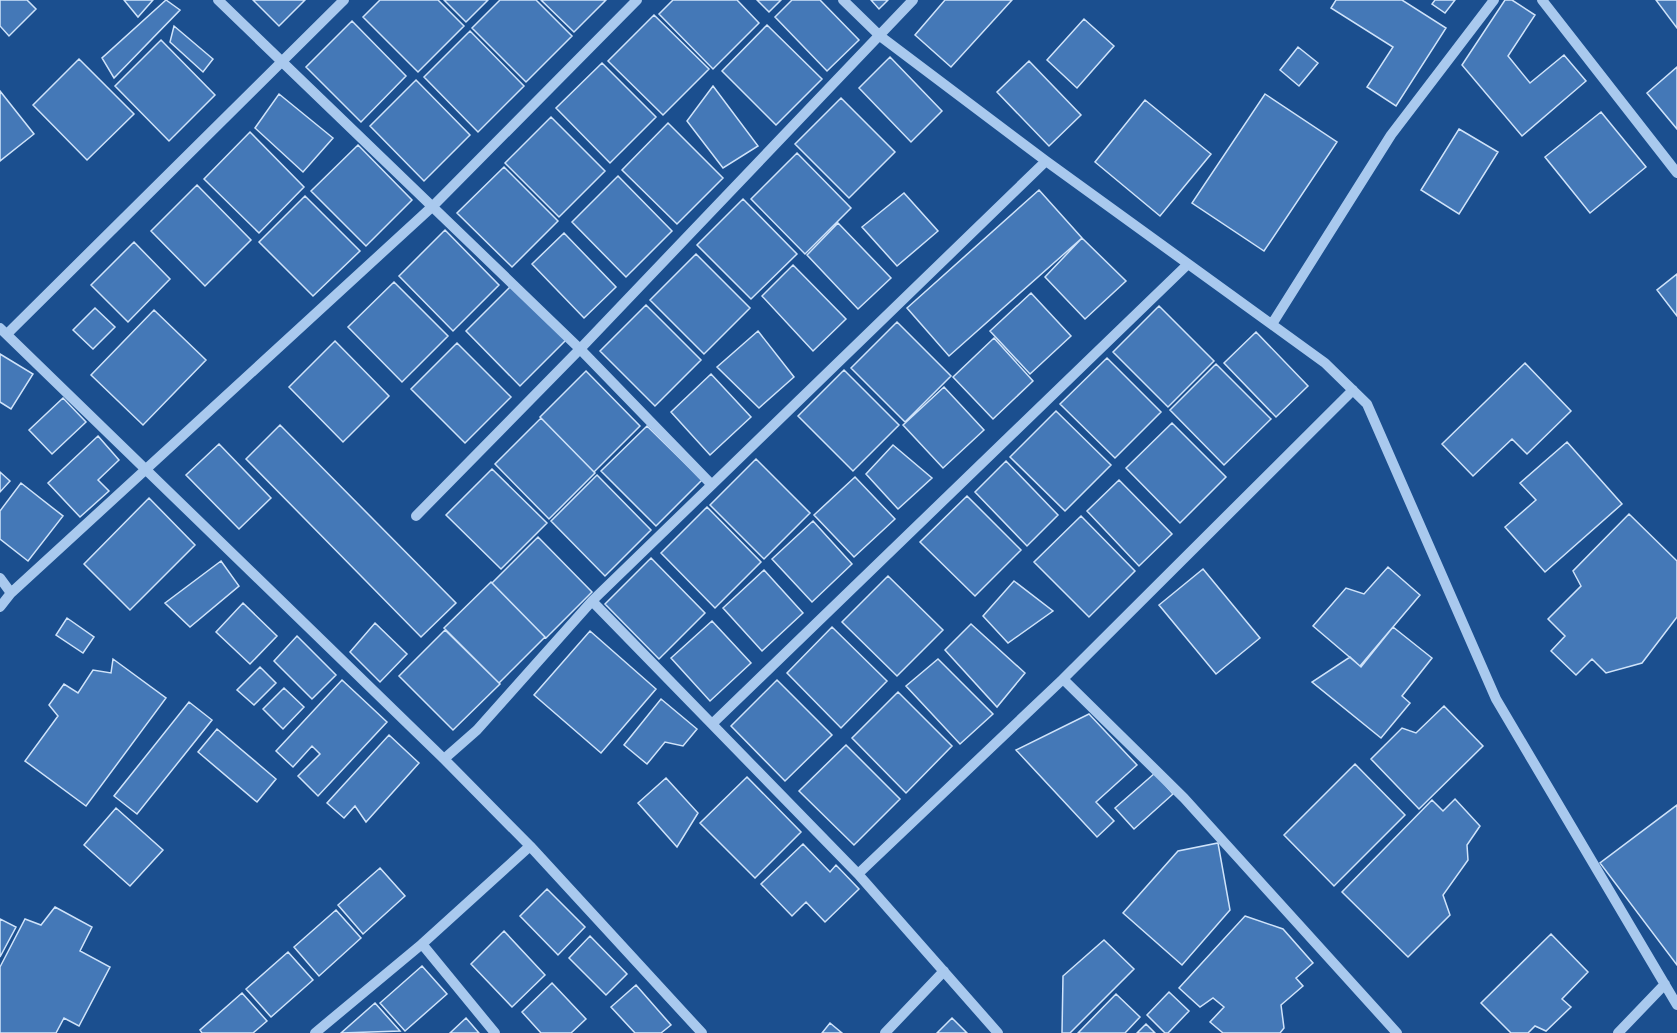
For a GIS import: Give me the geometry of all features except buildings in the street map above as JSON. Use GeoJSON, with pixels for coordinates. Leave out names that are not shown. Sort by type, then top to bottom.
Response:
{"type":"FeatureCollection","features":[{"type":"Feature","properties":{"kind":"street"},"geometry":{"type":"LineString","coordinates":[[218,0],[580,349],[711,484]]}},
{"type":"Feature","properties":{"kind":"street"},"geometry":{"type":"LineString","coordinates":[[344,0],[283,62],[3,331],[444,759],[530,846],[702,1033]]}},
{"type":"Feature","properties":{"kind":"street"},"geometry":{"type":"LineString","coordinates":[[0,607],[11,593],[434,206],[637,0]]}},
{"type":"Feature","properties":{"kind":"street"},"geometry":{"type":"LineString","coordinates":[[843,0],[880,36],[1046,161],[1325,363],[1367,404],[1496,699],[1677,1005]]}},
{"type":"Feature","properties":{"kind":"street"},"geometry":{"type":"LineString","coordinates":[[416,516],[580,349],[913,0]]}},
{"type":"Feature","properties":{"kind":"street"},"geometry":{"type":"LineString","coordinates":[[1272,324],[1391,135],[1494,0]]}},
{"type":"Feature","properties":{"kind":"street"},"geometry":{"type":"LineString","coordinates":[[1542,0],[1677,174]]}},
{"type":"Feature","properties":{"kind":"street"},"geometry":{"type":"LineString","coordinates":[[444,759],[477,729],[592,601],[1046,161]]}},
{"type":"Feature","properties":{"kind":"street"},"geometry":{"type":"LineString","coordinates":[[712,724],[1188,264]]}},
{"type":"Feature","properties":{"kind":"street"},"geometry":{"type":"LineString","coordinates":[[858,874],[1063,679],[1353,390]]}},
{"type":"Feature","properties":{"kind":"street"},"geometry":{"type":"LineString","coordinates":[[0,578],[11,593]]}},
{"type":"Feature","properties":{"kind":"street"},"geometry":{"type":"LineString","coordinates":[[592,601],[858,874],[998,1033]]}},
{"type":"Feature","properties":{"kind":"street"},"geometry":{"type":"LineString","coordinates":[[1063,679],[1184,798],[1396,1033]]}},
{"type":"Feature","properties":{"kind":"street"},"geometry":{"type":"LineString","coordinates":[[315,1033],[422,944],[530,846]]}},
{"type":"Feature","properties":{"kind":"street"},"geometry":{"type":"LineString","coordinates":[[422,944],[495,1033]]}},
{"type":"Feature","properties":{"kind":"street"},"geometry":{"type":"LineString","coordinates":[[885,1033],[944,971]]}},
{"type":"Feature","properties":{"kind":"street"},"geometry":{"type":"LineString","coordinates":[[1618,1033],[1665,984]]}}]}
